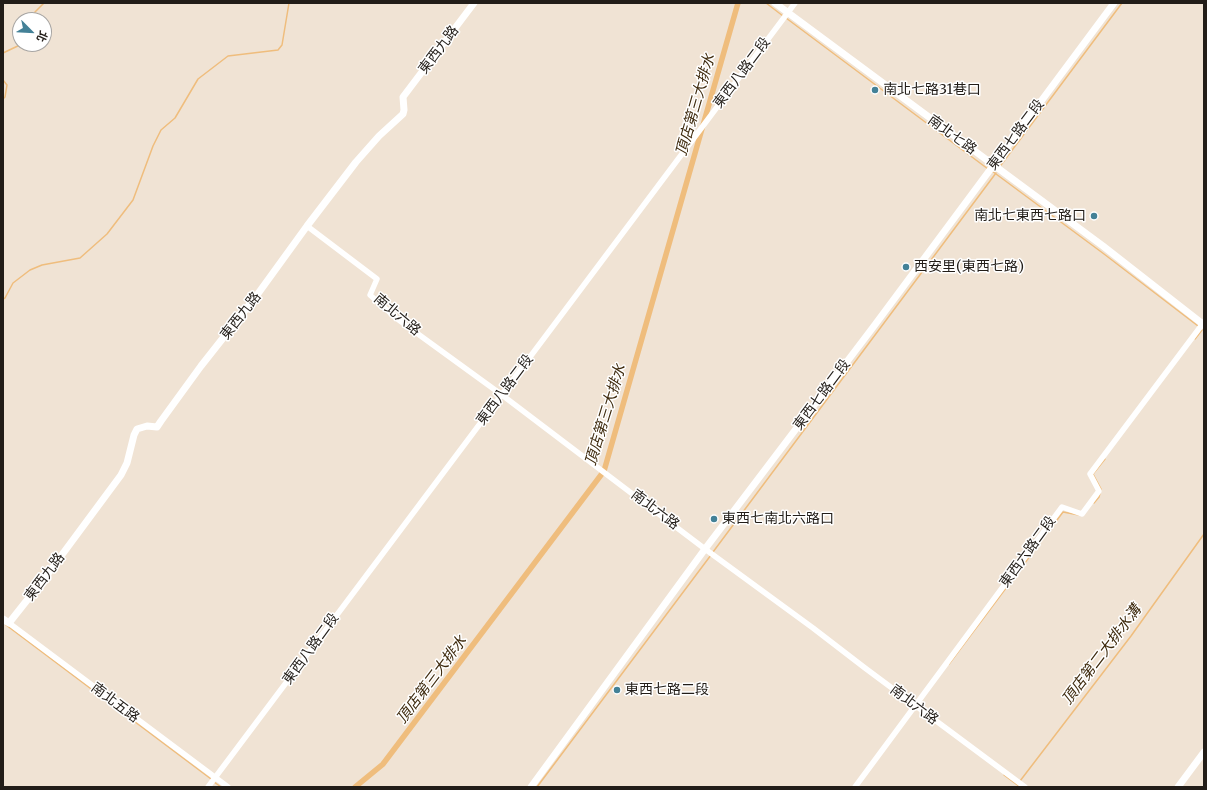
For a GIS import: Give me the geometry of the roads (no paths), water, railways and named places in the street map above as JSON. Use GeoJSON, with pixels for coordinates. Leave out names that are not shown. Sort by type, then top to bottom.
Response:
{"type":"FeatureCollection","features":[{"type":"Feature","properties":{"kind":"street","name":"東西九路"},"geometry":{"type":"LineString","coordinates":[[6,621],[121,475],[127,463],[137,429],[147,426],[157,426],[356,162],[379,136],[403,114],[403,97],[474,3]]}},
{"type":"Feature","properties":{"kind":"street","name":"南北七路"},"geometry":{"type":"LineString","coordinates":[[775,3],[1103,246],[1204,324]]}},
{"type":"Feature","properties":{"kind":"street","name":"東西八路二段"},"geometry":{"type":"LineString","coordinates":[[208,787],[794,3]]}},
{"type":"Feature","properties":{"kind":"street","name":"東西七路二段"},"geometry":{"type":"LineString","coordinates":[[531,787],[705,549],[869,333],[1114,3]]}},
{"type":"Feature","properties":{"kind":"street","name":"南北六路"},"geometry":{"type":"LineString","coordinates":[[307,226],[377,279],[370,295],[396,318],[502,395],[705,549],[1023,786]]}},
{"type":"Feature","properties":{"kind":"street","name":"東西六路二段"},"geometry":{"type":"LineString","coordinates":[[855,787],[1062,507],[1082,514],[1099,491],[1090,474],[1204,324]]}},
{"type":"Feature","properties":{"kind":"street","name":"南北五路"},"geometry":{"type":"LineString","coordinates":[[6,621],[228,787]]}},
{"type":"Feature","properties":{"kind":"street"},"geometry":{"type":"LineString","coordinates":[[1178,787],[1204,752]]}},
{"type":"Feature","properties":{"kind":"waterway"},"geometry":{"type":"LineString","coordinates":[[35,12],[44,3]]}},
{"type":"Feature","properties":{"kind":"waterway"},"geometry":{"type":"LineString","coordinates":[[3,299],[13,283],[30,270],[42,265],[80,258],[107,234],[133,200],[153,146],[161,130],[175,118],[198,79],[228,56],[278,50],[282,45],[289,3]]}},
{"type":"Feature","properties":{"kind":"waterway","name":"頂店第三大排水"},"geometry":{"type":"LineString","coordinates":[[355,787],[383,764],[604,471],[738,3]]}},
{"type":"Feature","properties":{"kind":"waterway"},"geometry":{"type":"LineString","coordinates":[[766,3],[783,16]]}},
{"type":"Feature","properties":{"kind":"waterway"},"geometry":{"type":"LineString","coordinates":[[1001,165],[1122,3]]}},
{"type":"Feature","properties":{"kind":"waterway"},"geometry":{"type":"LineString","coordinates":[[786,18],[988,169]]}},
{"type":"Feature","properties":{"kind":"waterway"},"geometry":{"type":"LineString","coordinates":[[3,53],[12,49]]}},
{"type":"Feature","properties":{"kind":"waterway"},"geometry":{"type":"LineString","coordinates":[[3,80],[7,85],[5,97],[3,99]]}},
{"type":"Feature","properties":{"kind":"waterway"},"geometry":{"type":"LineString","coordinates":[[992,171],[1198,326]]}},
{"type":"Feature","properties":{"kind":"waterway"},"geometry":{"type":"LineString","coordinates":[[713,552],[996,173]]}},
{"type":"Feature","properties":{"kind":"waterway"},"geometry":{"type":"LineString","coordinates":[[1195,339],[1202,330]]}},
{"type":"Feature","properties":{"kind":"waterway"},"geometry":{"type":"LineString","coordinates":[[1094,503],[1099,497],[1101,489],[1093,474],[1105,459]]}},
{"type":"Feature","properties":{"kind":"waterway"},"geometry":{"type":"LineString","coordinates":[[949,664],[1063,512],[1079,515]]}},
{"type":"Feature","properties":{"kind":"waterway","name":"頂店第二大排水溝"},"geometry":{"type":"LineString","coordinates":[[1020,781],[1131,636],[1204,534]]}},
{"type":"Feature","properties":{"kind":"waterway"},"geometry":{"type":"LineString","coordinates":[[537,787],[711,555]]}},
{"type":"Feature","properties":{"kind":"waterway"},"geometry":{"type":"LineString","coordinates":[[6,625],[211,779]]}},
{"type":"Feature","properties":{"kind":"waterway"},"geometry":{"type":"LineString","coordinates":[[1004,775],[1020,787]]}},
{"type":"Feature","properties":{"kind":"waterway"},"geometry":{"type":"LineString","coordinates":[[214,782],[221,787]]}},
{"type":"Feature","properties":{"kind":"place","name":"南北七路31巷口"},"geometry":{"type":"Point","coordinates":[875,90]}},
{"type":"Feature","properties":{"kind":"place","name":"南北七東西七路口"},"geometry":{"type":"Point","coordinates":[1094,216]}},
{"type":"Feature","properties":{"kind":"place","name":"西安里(東西七路)"},"geometry":{"type":"Point","coordinates":[906,267]}},
{"type":"Feature","properties":{"kind":"place","name":"東西七南北六路口"},"geometry":{"type":"Point","coordinates":[714,519]}},
{"type":"Feature","properties":{"kind":"place","name":"東西七路二段"},"geometry":{"type":"Point","coordinates":[617,690]}}]}
